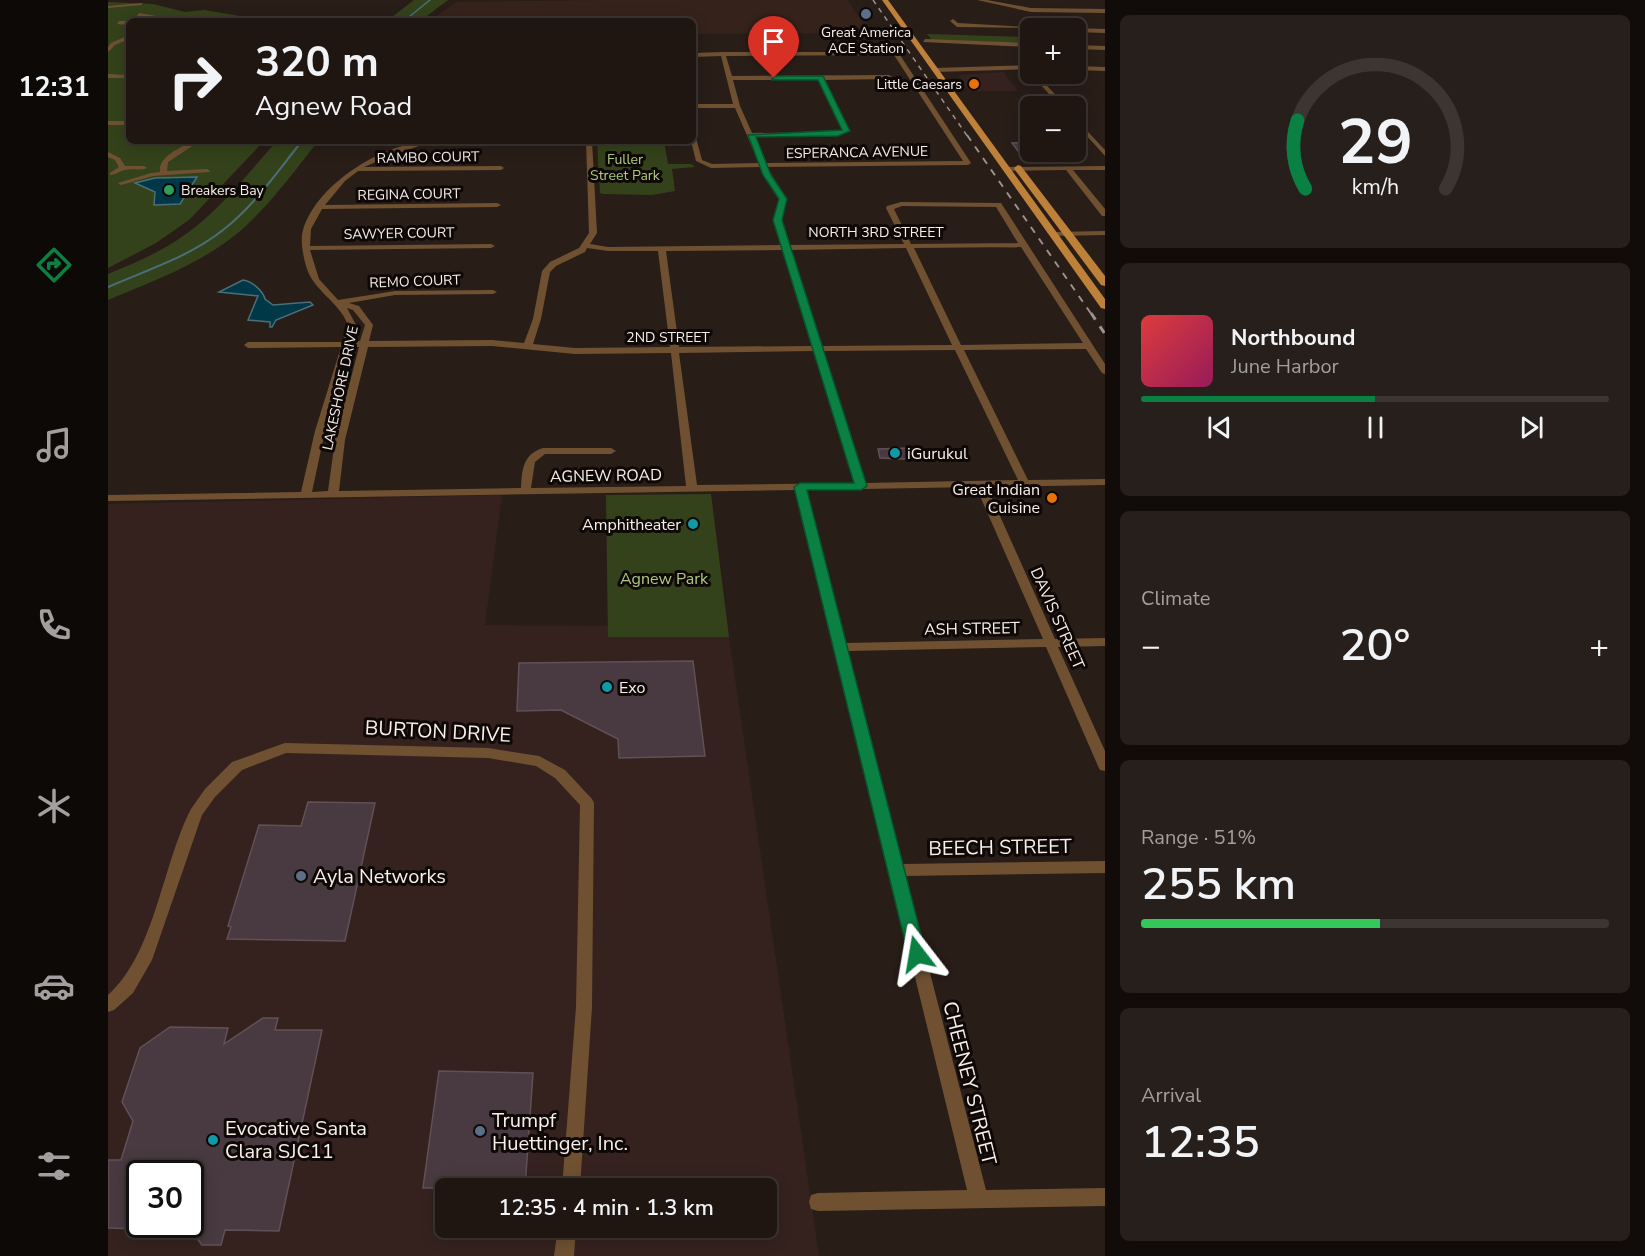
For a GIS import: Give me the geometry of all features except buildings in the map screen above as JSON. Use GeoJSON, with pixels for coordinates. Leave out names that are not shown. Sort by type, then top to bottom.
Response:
{"type":"FeatureCollection","features":[{"type":"Feature","properties":{"kind":"main road"},"geometry":{"type":"LineString","coordinates":[[885,0],[1105,306]]}},
{"type":"Feature","properties":{"kind":"main road"},"geometry":{"type":"LineString","coordinates":[[894,0],[954,82]]}},
{"type":"Feature","properties":{"kind":"main road"},"geometry":{"type":"LineString","coordinates":[[1018,168],[1105,283]]}},
{"type":"Feature","properties":{"kind":"street"},"geometry":{"type":"LineString","coordinates":[[979,0],[1022,9],[1105,11]]}},
{"type":"Feature","properties":{"kind":"street"},"geometry":{"type":"LineString","coordinates":[[108,8],[141,4],[131,7]]}},
{"type":"Feature","properties":{"kind":"street"},"geometry":{"type":"LineString","coordinates":[[1061,4],[1068,11]]}},
{"type":"Feature","properties":{"kind":"street"},"geometry":{"type":"LineString","coordinates":[[1020,24],[1017,19],[1022,9]]}},
{"type":"Feature","properties":{"kind":"street"},"geometry":{"type":"LineString","coordinates":[[172,18],[173,13]]}},
{"type":"Feature","properties":{"kind":"street"},"geometry":{"type":"LineString","coordinates":[[141,16],[153,18]]}},
{"type":"Feature","properties":{"kind":"street"},"geometry":{"type":"LineString","coordinates":[[953,21],[957,25],[1020,28]]}},
{"type":"Feature","properties":{"kind":"street"},"geometry":{"type":"LineString","coordinates":[[119,23],[126,24]]}},
{"type":"Feature","properties":{"kind":"street"},"geometry":{"type":"LineString","coordinates":[[1086,30],[1105,31]]}},
{"type":"Feature","properties":{"kind":"street"},"geometry":{"type":"LineString","coordinates":[[109,47],[126,38]]}},
{"type":"Feature","properties":{"kind":"street"},"geometry":{"type":"LineString","coordinates":[[925,41],[1020,45]]}},
{"type":"Feature","properties":{"kind":"street"},"geometry":{"type":"LineString","coordinates":[[109,47],[126,45]]}},
{"type":"Feature","properties":{"kind":"street"},"geometry":{"type":"LineString","coordinates":[[1086,47],[1105,48]]}},
{"type":"Feature","properties":{"kind":"street","name":"ESPERANCA AVENUE"},"geometry":{"type":"LineString","coordinates":[[695,144],[702,163],[711,166],[968,163],[896,53],[723,54]]}},
{"type":"Feature","properties":{"kind":"street"},"geometry":{"type":"LineString","coordinates":[[696,55],[723,54],[737,106],[752,135],[763,165],[783,199],[777,220],[861,486]]}},
{"type":"Feature","properties":{"kind":"street"},"geometry":{"type":"LineString","coordinates":[[1086,69],[1104,70]]}},
{"type":"Feature","properties":{"kind":"street"},"geometry":{"type":"LineString","coordinates":[[935,70],[1020,70]]}},
{"type":"Feature","properties":{"kind":"street"},"geometry":{"type":"LineString","coordinates":[[108,76],[126,77]]}},
{"type":"Feature","properties":{"kind":"street"},"geometry":{"type":"LineString","coordinates":[[730,78],[890,77]]}},
{"type":"Feature","properties":{"kind":"street"},"geometry":{"type":"LineString","coordinates":[[752,135],[845,133],[820,78]]}},
{"type":"Feature","properties":{"kind":"street"},"geometry":{"type":"LineString","coordinates":[[1043,84],[1054,96]]}},
{"type":"Feature","properties":{"kind":"street"},"geometry":{"type":"LineString","coordinates":[[696,106],[737,106]]}},
{"type":"Feature","properties":{"kind":"street"},"geometry":{"type":"LineString","coordinates":[[108,123],[126,123]]}},
{"type":"Feature","properties":{"kind":"street"},"geometry":{"type":"LineString","coordinates":[[1086,132],[1105,154]]}},
{"type":"Feature","properties":{"kind":"street"},"geometry":{"type":"LineString","coordinates":[[121,183],[145,172],[153,163],[169,158],[192,144]]}},
{"type":"Feature","properties":{"kind":"street","name":"LAKESHORE DRIVE"},"geometry":{"type":"LineString","coordinates":[[306,494],[320,431],[352,326],[349,316],[339,302],[316,281],[308,248],[307,228],[339,183],[355,170],[369,162],[421,144]]}},
{"type":"Feature","properties":{"kind":"street"},"geometry":{"type":"LineString","coordinates":[[528,345],[537,319],[546,271],[552,264],[587,246],[593,233],[589,144]]}},
{"type":"Feature","properties":{"kind":"street"},"geometry":{"type":"LineString","coordinates":[[108,154],[118,159],[123,168]]}},
{"type":"Feature","properties":{"kind":"street"},"geometry":{"type":"LineString","coordinates":[[164,173],[163,166],[169,158]]}},
{"type":"Feature","properties":{"kind":"street"},"geometry":{"type":"LineString","coordinates":[[356,159],[369,162]]}},
{"type":"Feature","properties":{"kind":"street"},"geometry":{"type":"LineString","coordinates":[[112,174],[123,168],[164,173],[207,171]]}},
{"type":"Feature","properties":{"kind":"street","name":"RAMBO COURT"},"geometry":{"type":"LineString","coordinates":[[355,170],[501,168]]}},
{"type":"Feature","properties":{"kind":"street"},"geometry":{"type":"LineString","coordinates":[[1005,168],[1105,168]]}},
{"type":"Feature","properties":{"kind":"street"},"geometry":{"type":"LineString","coordinates":[[1068,168],[1105,214]]}},
{"type":"Feature","properties":{"kind":"street"},"geometry":{"type":"LineString","coordinates":[[1024,483],[890,208],[894,205],[978,203],[998,205],[1105,371]]}},
{"type":"Feature","properties":{"kind":"street","name":"REGINA COURT"},"geometry":{"type":"LineString","coordinates":[[322,207],[497,205]]}},
{"type":"Feature","properties":{"kind":"street"},"geometry":{"type":"LineString","coordinates":[[1053,234],[1105,233]]}},
{"type":"Feature","properties":{"kind":"street","name":"NORTH 3RD STREET"},"geometry":{"type":"LineString","coordinates":[[587,246],[608,249],[1022,245]]}},
{"type":"Feature","properties":{"kind":"street","name":"SAWYER COURT"},"geometry":{"type":"LineString","coordinates":[[308,248],[491,246]]}},
{"type":"Feature","properties":{"kind":"street"},"geometry":{"type":"LineString","coordinates":[[662,248],[692,489]]}},
{"type":"Feature","properties":{"kind":"street","name":"REMO COURT"},"geometry":{"type":"LineString","coordinates":[[339,302],[395,294],[493,292]]}},
{"type":"Feature","properties":{"kind":"street","name":"LAKESHORE DRIVE"},"geometry":{"type":"LineString","coordinates":[[333,495],[340,440],[369,325],[356,309],[339,302]]}},
{"type":"Feature","properties":{"kind":"street","name":"2ND STREET"},"geometry":{"type":"LineString","coordinates":[[248,345],[365,346],[492,343],[575,351],[1089,346]]}},
{"type":"Feature","properties":{"kind":"street"},"geometry":{"type":"LineString","coordinates":[[526,491],[528,460],[534,454],[543,451],[610,451]]}},
{"type":"Feature","properties":{"kind":"street","name":"AGNEW ROAD"},"geometry":{"type":"LineString","coordinates":[[108,498],[1105,482]]}},
{"type":"Feature","properties":{"kind":"street","name":"DAVIS STREET"},"geometry":{"type":"LineString","coordinates":[[980,484],[1105,766]]}},
{"type":"Feature","properties":{"kind":"street","name":"CHEENEY STREET"},"geometry":{"type":"LineString","coordinates":[[800,487],[979,1200]]}},
{"type":"Feature","properties":{"kind":"street","name":"ASH STREET"},"geometry":{"type":"LineString","coordinates":[[840,647],[1105,642]]}},
{"type":"Feature","properties":{"kind":"street","name":"BURTON DRIVE"},"geometry":{"type":"LineString","coordinates":[[108,1005],[127,988],[146,955],[196,813],[210,794],[237,766],[285,748],[488,753],[539,761],[560,774],[587,803],[584,1007],[572,1178]]}},
{"type":"Feature","properties":{"kind":"street","name":"BEECH STREET"},"geometry":{"type":"LineString","coordinates":[[896,870],[1105,867]]}},
{"type":"Feature","properties":{"kind":"street"},"geometry":{"type":"LineString","coordinates":[[818,1202],[1105,1197]]}},
{"type":"Feature","properties":{"kind":"street"},"geometry":{"type":"LineString","coordinates":[[564,1256],[566,1238]]}},
{"type":"Feature","properties":{"kind":"shaded area"},"geometry":{"type":"Polygon","coordinates":[[[848,0],[869,33],[696,34],[696,18],[434,18],[456,2],[848,0]]]}},
{"type":"Feature","properties":{"kind":"shaded area"},"geometry":{"type":"Polygon","coordinates":[[[1003,72],[1018,91],[969,91],[958,75],[1003,72]]]}},
{"type":"Feature","properties":{"kind":"shaded area"},"geometry":{"type":"Polygon","coordinates":[[[502,495],[485,625],[608,626],[608,637],[729,637],[819,1256],[108,1256],[108,504],[502,495]]]}},
{"type":"Feature","properties":{"kind":"green space"},"geometry":{"type":"Polygon","coordinates":[[[414,0],[448,0],[424,18],[391,18],[414,0]]]}},
{"type":"Feature","properties":{"kind":"green space"},"geometry":{"type":"Polygon","coordinates":[[[108,2],[153,4],[185,12],[204,10],[252,18],[126,18],[126,144],[261,144],[189,220],[156,243],[108,268],[108,2]]]}},
{"type":"Feature","properties":{"kind":"green space"},"geometry":{"type":"Polygon","coordinates":[[[927,34],[1020,37],[1020,43],[932,40],[927,34]]]}},
{"type":"Feature","properties":{"kind":"green space"},"geometry":{"type":"Polygon","coordinates":[[[274,144],[316,144],[261,211],[239,232],[193,263],[108,300],[108,274],[177,240],[199,224],[234,190],[274,144]]]}},
{"type":"Feature","properties":{"kind":"green space","name":"Fuller Street Park"},"geometry":{"type":"Polygon","coordinates":[[[597,144],[665,144],[668,164],[691,164],[695,167],[672,169],[675,191],[652,195],[600,193],[597,144]]]}},
{"type":"Feature","properties":{"kind":"green space","name":"Agnew Park"},"geometry":{"type":"Polygon","coordinates":[[[711,494],[729,637],[608,637],[606,495],[711,494]]]}},
{"type":"Feature","properties":{"kind":"water","name":"Breakers Bay"},"geometry":{"type":"Polygon","coordinates":[[[197,177],[180,204],[154,205],[155,192],[135,183],[155,178],[197,177]]]}},
{"type":"Feature","properties":{"kind":"water"},"geometry":{"type":"Polygon","coordinates":[[[243,280],[257,287],[265,299],[273,305],[310,302],[313,305],[276,320],[272,327],[270,327],[270,322],[248,320],[258,296],[219,292],[243,280]]]}},
{"type":"Feature","properties":{"kind":"waterway"},"geometry":{"type":"LineString","coordinates":[[408,18],[430,0]]}},
{"type":"Feature","properties":{"kind":"waterway"},"geometry":{"type":"LineString","coordinates":[[108,287],[153,269],[210,240],[234,221],[255,199],[300,144]]}},
{"type":"Feature","properties":{"kind":"railway"},"geometry":{"type":"LineString","coordinates":[[873,0],[968,137]]}},
{"type":"Feature","properties":{"kind":"railway"},"geometry":{"type":"LineString","coordinates":[[967,135],[1092,315]]}},
{"type":"Feature","properties":{"kind":"railway"},"geometry":{"type":"LineString","coordinates":[[1091,313],[1105,334]]}},
{"type":"Feature","properties":{"kind":"place","name":"Great America ACE Station"},"geometry":{"type":"Point","coordinates":[866,14]}},
{"type":"Feature","properties":{"kind":"place","name":"Little Caesars"},"geometry":{"type":"Point","coordinates":[974,84]}},
{"type":"Feature","properties":{"kind":"place","name":"Breakers Bay"},"geometry":{"type":"Point","coordinates":[169,190]}},
{"type":"Feature","properties":{"kind":"place","name":"iGurukul"},"geometry":{"type":"Point","coordinates":[895,453]}},
{"type":"Feature","properties":{"kind":"place","name":"Great Indian Cuisine"},"geometry":{"type":"Point","coordinates":[1052,498]}},
{"type":"Feature","properties":{"kind":"place","name":"Amphitheater"},"geometry":{"type":"Point","coordinates":[693,524]}},
{"type":"Feature","properties":{"kind":"place","name":"Exo"},"geometry":{"type":"Point","coordinates":[607,687]}},
{"type":"Feature","properties":{"kind":"place","name":"Ayla Networks"},"geometry":{"type":"Point","coordinates":[301,876]}},
{"type":"Feature","properties":{"kind":"place","name":"Trumpf Huettinger, Inc."},"geometry":{"type":"Point","coordinates":[480,1131]}},
{"type":"Feature","properties":{"kind":"place","name":"Evocative Santa Clara SJC11"},"geometry":{"type":"Point","coordinates":[213,1140]}},
{"type":"Feature","properties":{"kind":"route"},"geometry":{"type":"LineString","coordinates":[[774,78],[820,78],[846,131],[838,134],[752,135],[767,175],[783,199],[777,220],[861,486],[800,487],[917,954]]}}]}
